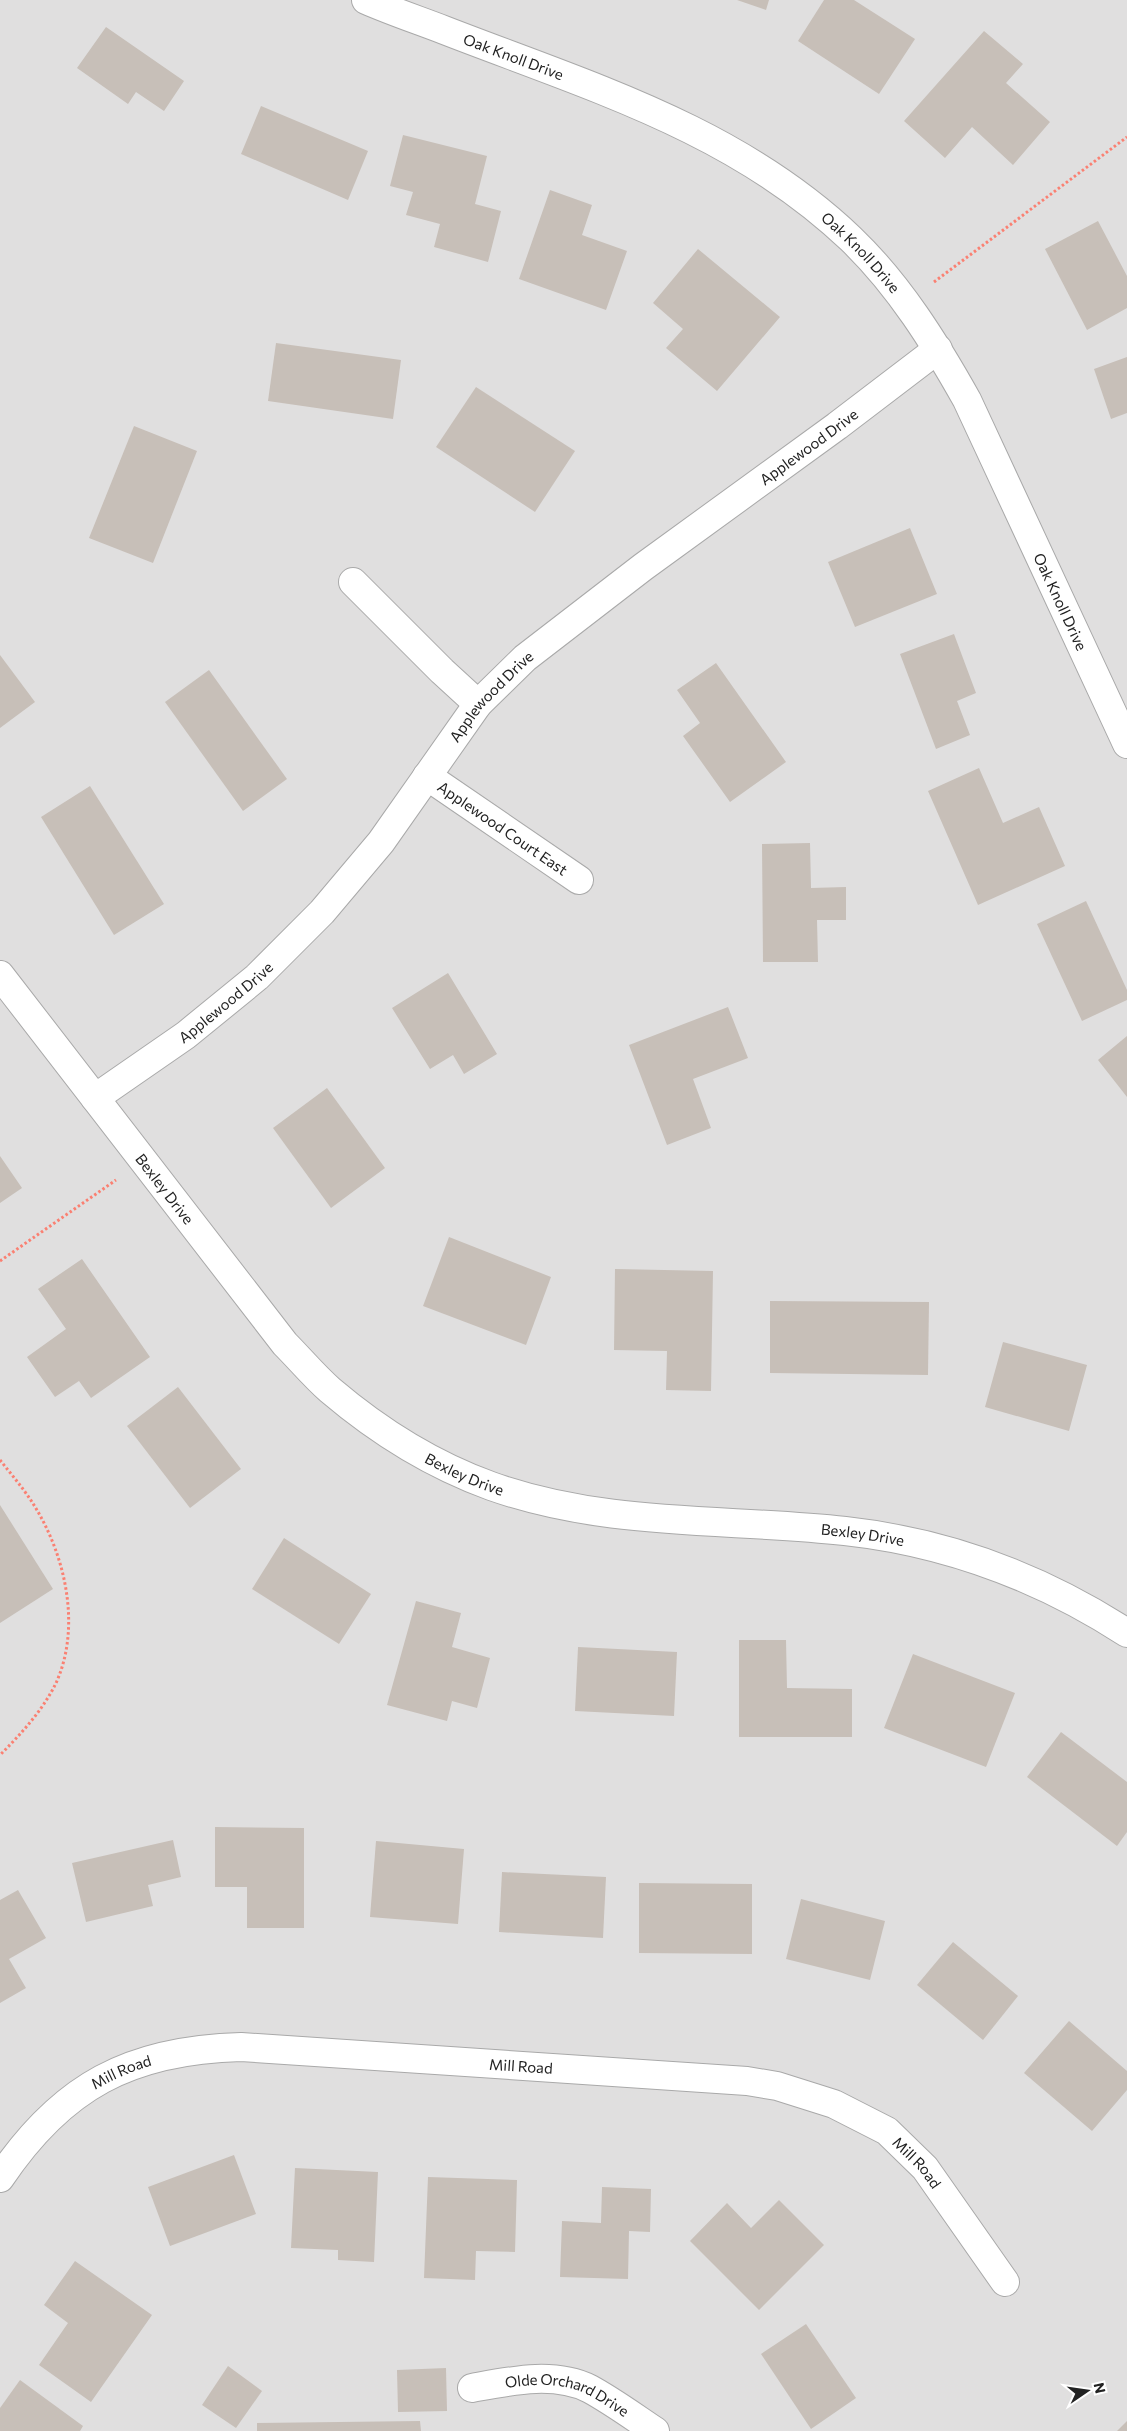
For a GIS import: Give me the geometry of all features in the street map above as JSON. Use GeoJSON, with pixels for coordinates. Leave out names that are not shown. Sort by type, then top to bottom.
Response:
{"type":"FeatureCollection","features":[{"type":"Feature","properties":{"kind":"street","name":"Oak Knoll Drive"},"geometry":{"type":"LineString","coordinates":[[366,0],[674,120],[728,147],[780,180],[850,238],[891,283],[938,348],[967,400],[1127,744]]}},
{"type":"Feature","properties":{"kind":"street","name":"Applewood Drive"},"geometry":{"type":"LineString","coordinates":[[95,1098],[186,1035],[257,977],[322,912],[381,842],[478,704],[525,658],[643,567],[837,426],[938,348]]}},
{"type":"Feature","properties":{"kind":"street"},"geometry":{"type":"LineString","coordinates":[[353,582],[442,671],[478,704]]}},
{"type":"Feature","properties":{"kind":"street","name":"Applewood Court East"},"geometry":{"type":"LineString","coordinates":[[427,776],[579,880]]}},
{"type":"Feature","properties":{"kind":"street","name":"Bexley Drive"},"geometry":{"type":"LineString","coordinates":[[0,975],[285,1344],[329,1389],[379,1428],[433,1460],[490,1486],[550,1504],[612,1515],[845,1531],[931,1546],[1013,1573],[1092,1610],[1127,1633]]}},
{"type":"Feature","properties":{"kind":"street","name":"Mill Road"},"geometry":{"type":"LineString","coordinates":[[0,2178],[32,2136],[55,2111],[81,2091],[110,2074],[140,2062],[204,2048],[241,2047],[747,2081],[777,2086],[834,2104],[887,2132],[925,2168],[1006,2282]]}},
{"type":"Feature","properties":{"kind":"street","name":"Olde Orchard Drive"},"geometry":{"type":"LineString","coordinates":[[472,2388],[524,2379],[559,2381],[589,2389],[655,2431]]}},
{"type":"Feature","properties":{"kind":"path"},"geometry":{"type":"LineString","coordinates":[[931,284],[1127,137]]}},
{"type":"Feature","properties":{"kind":"path"},"geometry":{"type":"LineString","coordinates":[[0,1261],[123,1175]]}},
{"type":"Feature","properties":{"kind":"path"},"geometry":{"type":"LineString","coordinates":[[0,1460],[32,1502],[54,1544],[67,1594],[68,1631],[65,1660],[55,1685],[23,1732],[0,1755]]}},
{"type":"Feature","properties":{"kind":"shaded area"},"geometry":{"type":"Polygon","coordinates":[[[0,0],[1127,0],[1127,2431],[0,2431],[0,0]]]}},
{"type":"Feature","properties":{"kind":"building"},"geometry":{"type":"Polygon","coordinates":[[[737,0],[769,0],[766,10],[737,0]]]}},
{"type":"Feature","properties":{"kind":"building"},"geometry":{"type":"Polygon","coordinates":[[[824,0],[854,0],[915,39],[879,94],[798,41],[824,0]]]}},
{"type":"Feature","properties":{"kind":"building"},"geometry":{"type":"Polygon","coordinates":[[[106,27],[184,81],[164,111],[136,92],[128,104],[77,68],[106,27]]]}},
{"type":"Feature","properties":{"kind":"building"},"geometry":{"type":"Polygon","coordinates":[[[984,31],[1023,64],[1006,83],[1050,122],[1013,165],[972,127],[945,158],[904,121],[984,31]]]}},
{"type":"Feature","properties":{"kind":"building"},"geometry":{"type":"Polygon","coordinates":[[[261,106],[368,151],[348,200],[241,154],[261,106]]]}},
{"type":"Feature","properties":{"kind":"building"},"geometry":{"type":"Polygon","coordinates":[[[403,135],[487,156],[475,204],[501,211],[488,262],[434,247],[440,224],[406,215],[413,192],[390,186],[403,135]]]}},
{"type":"Feature","properties":{"kind":"building"},"geometry":{"type":"Polygon","coordinates":[[[550,190],[592,205],[582,235],[627,251],[606,310],[519,279],[550,190]]]}},
{"type":"Feature","properties":{"kind":"building"},"geometry":{"type":"Polygon","coordinates":[[[1098,221],[1127,276],[1127,308],[1087,330],[1045,249],[1098,221]]]}},
{"type":"Feature","properties":{"kind":"building"},"geometry":{"type":"Polygon","coordinates":[[[698,249],[780,317],[717,391],[666,348],[683,329],[653,303],[698,249]]]}},
{"type":"Feature","properties":{"kind":"building"},"geometry":{"type":"Polygon","coordinates":[[[276,343],[401,360],[393,419],[268,401],[276,343]]]}},
{"type":"Feature","properties":{"kind":"building"},"geometry":{"type":"Polygon","coordinates":[[[1127,357],[1127,413],[1111,419],[1094,369],[1127,357]]]}},
{"type":"Feature","properties":{"kind":"building"},"geometry":{"type":"Polygon","coordinates":[[[476,387],[575,451],[535,512],[436,447],[476,387]]]}},
{"type":"Feature","properties":{"kind":"building"},"geometry":{"type":"Polygon","coordinates":[[[134,426],[197,451],[153,563],[89,538],[134,426]]]}},
{"type":"Feature","properties":{"kind":"building"},"geometry":{"type":"Polygon","coordinates":[[[910,528],[937,594],[855,627],[828,562],[910,528]]]}},
{"type":"Feature","properties":{"kind":"building"},"geometry":{"type":"Polygon","coordinates":[[[954,634],[976,693],[957,701],[970,735],[936,749],[900,654],[954,634]]]}},
{"type":"Feature","properties":{"kind":"building"},"geometry":{"type":"Polygon","coordinates":[[[0,655],[35,702],[0,728],[0,655]]]}},
{"type":"Feature","properties":{"kind":"building"},"geometry":{"type":"Polygon","coordinates":[[[716,663],[786,762],[730,802],[683,736],[700,723],[677,690],[716,663]]]}},
{"type":"Feature","properties":{"kind":"building"},"geometry":{"type":"Polygon","coordinates":[[[209,670],[287,779],[243,811],[165,702],[209,670]]]}},
{"type":"Feature","properties":{"kind":"building"},"geometry":{"type":"Polygon","coordinates":[[[979,768],[1003,823],[1039,807],[1065,866],[978,905],[928,791],[979,768]]]}},
{"type":"Feature","properties":{"kind":"building"},"geometry":{"type":"Polygon","coordinates":[[[90,786],[164,904],[114,935],[41,817],[90,786]]]}},
{"type":"Feature","properties":{"kind":"building"},"geometry":{"type":"Polygon","coordinates":[[[810,843],[811,888],[846,887],[846,920],[817,920],[818,962],[763,962],[762,844],[810,843]]]}},
{"type":"Feature","properties":{"kind":"building"},"geometry":{"type":"Polygon","coordinates":[[[1086,901],[1127,990],[1127,1000],[1082,1021],[1037,924],[1086,901]]]}},
{"type":"Feature","properties":{"kind":"building"},"geometry":{"type":"Polygon","coordinates":[[[448,973],[497,1054],[464,1074],[453,1055],[430,1069],[392,1008],[448,973]]]}},
{"type":"Feature","properties":{"kind":"building"},"geometry":{"type":"Polygon","coordinates":[[[728,1007],[748,1058],[693,1079],[711,1128],[667,1145],[629,1045],[728,1007]]]}},
{"type":"Feature","properties":{"kind":"building"},"geometry":{"type":"Polygon","coordinates":[[[1127,1036],[1127,1097],[1098,1060],[1127,1036]]]}},
{"type":"Feature","properties":{"kind":"building"},"geometry":{"type":"Polygon","coordinates":[[[327,1088],[385,1168],[331,1208],[273,1128],[327,1088]]]}},
{"type":"Feature","properties":{"kind":"building"},"geometry":{"type":"Polygon","coordinates":[[[0,1156],[22,1188],[0,1203],[0,1156]]]}},
{"type":"Feature","properties":{"kind":"building"},"geometry":{"type":"Polygon","coordinates":[[[449,1237],[551,1277],[526,1345],[423,1306],[449,1237]]]}},
{"type":"Feature","properties":{"kind":"building"},"geometry":{"type":"Polygon","coordinates":[[[82,1259],[150,1357],[91,1398],[79,1381],[55,1397],[27,1357],[66,1329],[38,1289],[82,1259]]]}},
{"type":"Feature","properties":{"kind":"building"},"geometry":{"type":"Polygon","coordinates":[[[615,1269],[713,1271],[711,1391],[666,1390],[667,1351],[614,1350],[615,1269]]]}},
{"type":"Feature","properties":{"kind":"building"},"geometry":{"type":"Polygon","coordinates":[[[770,1301],[929,1302],[928,1375],[770,1373],[770,1301]]]}},
{"type":"Feature","properties":{"kind":"building"},"geometry":{"type":"Polygon","coordinates":[[[1003,1342],[1087,1365],[1069,1431],[985,1407],[1003,1342]]]}},
{"type":"Feature","properties":{"kind":"building"},"geometry":{"type":"Polygon","coordinates":[[[178,1387],[241,1469],[190,1508],[127,1426],[178,1387]]]}},
{"type":"Feature","properties":{"kind":"building"},"geometry":{"type":"Polygon","coordinates":[[[0,1505],[53,1589],[0,1623],[0,1505]]]}},
{"type":"Feature","properties":{"kind":"building"},"geometry":{"type":"Polygon","coordinates":[[[284,1538],[371,1594],[339,1644],[252,1589],[284,1538]]]}},
{"type":"Feature","properties":{"kind":"building"},"geometry":{"type":"Polygon","coordinates":[[[416,1601],[461,1613],[452,1647],[490,1658],[477,1708],[452,1701],[447,1721],[387,1705],[416,1601]]]}},
{"type":"Feature","properties":{"kind":"building"},"geometry":{"type":"Polygon","coordinates":[[[739,1640],[786,1640],[787,1688],[852,1689],[852,1737],[739,1737],[739,1640]]]}},
{"type":"Feature","properties":{"kind":"building"},"geometry":{"type":"Polygon","coordinates":[[[578,1647],[677,1652],[674,1716],[575,1711],[578,1647]]]}},
{"type":"Feature","properties":{"kind":"building"},"geometry":{"type":"Polygon","coordinates":[[[913,1654],[1015,1693],[986,1767],[884,1728],[913,1654]]]}},
{"type":"Feature","properties":{"kind":"building"},"geometry":{"type":"Polygon","coordinates":[[[1061,1732],[1127,1782],[1127,1832],[1117,1846],[1027,1777],[1061,1732]]]}},
{"type":"Feature","properties":{"kind":"building"},"geometry":{"type":"Polygon","coordinates":[[[215,1827],[304,1828],[304,1928],[247,1928],[247,1887],[215,1887],[215,1827]]]}},
{"type":"Feature","properties":{"kind":"building"},"geometry":{"type":"Polygon","coordinates":[[[173,1840],[181,1877],[148,1885],[153,1906],[86,1922],[72,1863],[173,1840]]]}},
{"type":"Feature","properties":{"kind":"building"},"geometry":{"type":"Polygon","coordinates":[[[376,1841],[464,1849],[458,1924],[370,1917],[376,1841]]]}},
{"type":"Feature","properties":{"kind":"building"},"geometry":{"type":"Polygon","coordinates":[[[502,1872],[606,1877],[603,1938],[499,1932],[502,1872]]]}},
{"type":"Feature","properties":{"kind":"building"},"geometry":{"type":"Polygon","coordinates":[[[639,1883],[752,1884],[752,1954],[639,1953],[639,1883]]]}},
{"type":"Feature","properties":{"kind":"building"},"geometry":{"type":"Polygon","coordinates":[[[18,1890],[46,1938],[9,1959],[26,1988],[0,2003],[0,1900],[18,1890]]]}},
{"type":"Feature","properties":{"kind":"building"},"geometry":{"type":"Polygon","coordinates":[[[801,1899],[885,1921],[870,1980],[786,1959],[801,1899]]]}},
{"type":"Feature","properties":{"kind":"building"},"geometry":{"type":"Polygon","coordinates":[[[953,1942],[1018,1996],[983,2040],[917,1985],[953,1942]]]}},
{"type":"Feature","properties":{"kind":"building"},"geometry":{"type":"Polygon","coordinates":[[[1069,2021],[1127,2071],[1127,2090],[1092,2131],[1024,2073],[1069,2021]]]}},
{"type":"Feature","properties":{"kind":"building"},"geometry":{"type":"Polygon","coordinates":[[[234,2155],[256,2214],[170,2246],[148,2187],[234,2155]]]}},
{"type":"Feature","properties":{"kind":"building"},"geometry":{"type":"Polygon","coordinates":[[[295,2168],[378,2172],[374,2262],[338,2260],[338,2250],[291,2248],[295,2168]]]}},
{"type":"Feature","properties":{"kind":"building"},"geometry":{"type":"Polygon","coordinates":[[[428,2177],[517,2180],[515,2252],[476,2251],[475,2280],[424,2278],[428,2177]]]}},
{"type":"Feature","properties":{"kind":"building"},"geometry":{"type":"Polygon","coordinates":[[[602,2187],[651,2189],[650,2232],[629,2231],[628,2279],[560,2277],[562,2221],[601,2223],[602,2187]]]}},
{"type":"Feature","properties":{"kind":"building"},"geometry":{"type":"Polygon","coordinates":[[[779,2200],[824,2245],[759,2310],[690,2241],[727,2203],[751,2228],[779,2200]]]}},
{"type":"Feature","properties":{"kind":"building"},"geometry":{"type":"Polygon","coordinates":[[[75,2261],[152,2315],[91,2402],[39,2365],[68,2323],[44,2305],[75,2261]]]}},
{"type":"Feature","properties":{"kind":"building"},"geometry":{"type":"Polygon","coordinates":[[[806,2324],[856,2398],[811,2429],[761,2354],[806,2324]]]}},
{"type":"Feature","properties":{"kind":"building"},"geometry":{"type":"Polygon","coordinates":[[[228,2366],[262,2391],[236,2428],[202,2405],[228,2366]]]}},
{"type":"Feature","properties":{"kind":"building"},"geometry":{"type":"Polygon","coordinates":[[[446,2368],[447,2411],[398,2412],[397,2370],[446,2368]]]}},
{"type":"Feature","properties":{"kind":"building"},"geometry":{"type":"Polygon","coordinates":[[[20,2380],[83,2426],[80,2431],[0,2431],[0,2408],[20,2380]]]}},
{"type":"Feature","properties":{"kind":"building"},"geometry":{"type":"Polygon","coordinates":[[[420,2421],[421,2431],[257,2431],[257,2423],[420,2421]]]}},
{"type":"Feature","properties":{"kind":"building"},"geometry":{"type":"Polygon","coordinates":[[[1127,2421],[1127,2431],[1117,2431],[1127,2421]]]}}]}
